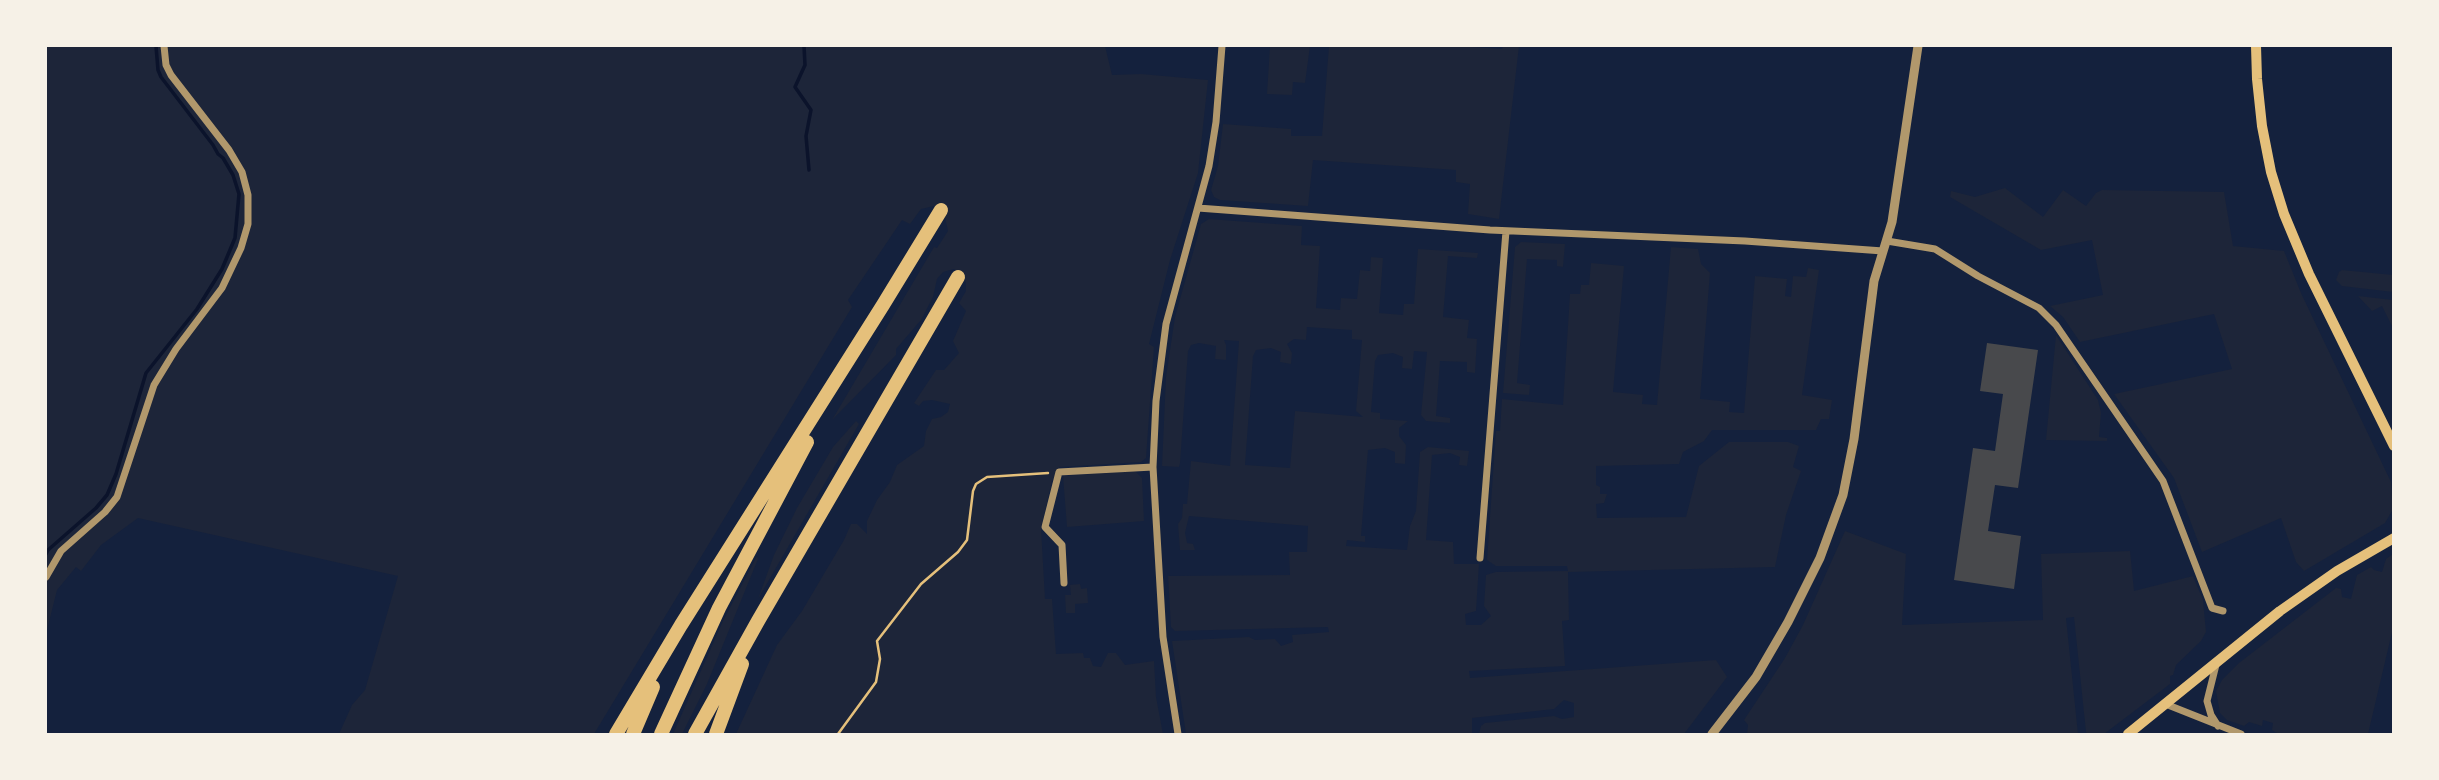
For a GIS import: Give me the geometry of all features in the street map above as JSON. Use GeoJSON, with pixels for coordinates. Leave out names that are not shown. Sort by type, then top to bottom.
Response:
{"type":"FeatureCollection","features":[{"type":"Feature","properties":{"kind":"highway"},"geometry":{"type":"LineString","coordinates":[[616,734],[681,625],[941,210]]}},
{"type":"Feature","properties":{"kind":"highway"},"geometry":{"type":"LineString","coordinates":[[695,734],[958,277]]}},
{"type":"Feature","properties":{"kind":"highway"},"geometry":{"type":"LineString","coordinates":[[661,734],[744,557],[883,305]]}},
{"type":"Feature","properties":{"kind":"highway"},"geometry":{"type":"LineString","coordinates":[[716,734],[758,621]]}},
{"type":"Feature","properties":{"kind":"highway"},"geometry":{"type":"LineString","coordinates":[[633,734],[681,625]]}},
{"type":"Feature","properties":{"kind":"main road"},"geometry":{"type":"LineString","coordinates":[[2256,46],[2262,126],[2268,160],[2284,215],[2309,274],[2393,446]]}},
{"type":"Feature","properties":{"kind":"main road"},"geometry":{"type":"LineString","coordinates":[[2129,734],[2306,591],[2392,537]]}},
{"type":"Feature","properties":{"kind":"street"},"geometry":{"type":"LineString","coordinates":[[46,577],[61,551],[105,512],[117,497],[154,385],[176,349],[222,288],[241,248],[248,224],[248,195],[242,173],[229,150],[171,75],[166,65],[164,46]]}},
{"type":"Feature","properties":{"kind":"street"},"geometry":{"type":"LineString","coordinates":[[1178,734],[1163,637],[1153,467],[1156,401],[1166,324],[1209,166],[1216,122],[1222,46]]}},
{"type":"Feature","properties":{"kind":"street"},"geometry":{"type":"LineString","coordinates":[[1712,734],[1756,677],[1788,622],[1820,558],[1836,516],[1851,460],[1874,281],[1892,222],[1918,46]]}},
{"type":"Feature","properties":{"kind":"street"},"geometry":{"type":"LineString","coordinates":[[1198,208],[1506,231],[1745,240],[1883,251]]}},
{"type":"Feature","properties":{"kind":"street"},"geometry":{"type":"LineString","coordinates":[[1480,558],[1506,231]]}},
{"type":"Feature","properties":{"kind":"street"},"geometry":{"type":"LineString","coordinates":[[1887,242],[1935,248],[1978,276],[2039,309],[2056,325],[2164,481],[2212,608],[2223,611]]}},
{"type":"Feature","properties":{"kind":"street"},"geometry":{"type":"LineString","coordinates":[[1064,583],[1062,545],[1045,527],[1059,472],[1153,467]]}},
{"type":"Feature","properties":{"kind":"street"},"geometry":{"type":"LineString","coordinates":[[2216,665],[2207,701],[2218,726]]}},
{"type":"Feature","properties":{"kind":"street"},"geometry":{"type":"LineString","coordinates":[[2168,705],[2241,734]]}},
{"type":"Feature","properties":{"kind":"path"},"geometry":{"type":"LineString","coordinates":[[838,734],[876,682],[880,659],[877,641],[921,584],[965,544],[976,484],[986,477],[1059,472]]}},
{"type":"Feature","properties":{"kind":"shaded area"},"geometry":{"type":"Polygon","coordinates":[[[46,46],[1105,46],[1112,75],[1141,74],[1208,80],[1198,173],[1170,260],[1149,344],[1154,347],[1146,458],[1141,462],[1059,467],[1059,472],[1052,481],[1041,528],[1045,599],[1052,599],[1056,654],[1083,653],[1084,658],[1090,658],[1093,666],[1101,667],[1108,653],[1116,653],[1125,665],[1154,661],[1156,697],[1163,734],[736,734],[777,645],[802,611],[851,524],[857,524],[867,534],[867,521],[897,465],[924,446],[926,431],[932,419],[948,412],[950,404],[932,400],[923,401],[919,406],[914,403],[936,370],[944,370],[959,353],[953,341],[966,311],[959,303],[966,291],[966,283],[963,276],[954,269],[943,272],[937,279],[933,297],[921,320],[896,349],[896,355],[832,420],[934,247],[937,248],[948,231],[944,213],[934,206],[921,209],[910,224],[902,220],[848,300],[852,307],[594,734],[339,734],[352,705],[365,690],[398,576],[138,518],[101,545],[81,571],[76,567],[57,590],[46,634],[46,46]]]}},
{"type":"Feature","properties":{"kind":"shaded area"},"geometry":{"type":"Polygon","coordinates":[[[1270,46],[1310,46],[1305,83],[1293,82],[1292,95],[1267,94],[1270,46]]]}},
{"type":"Feature","properties":{"kind":"shaded area"},"geometry":{"type":"Polygon","coordinates":[[[1329,46],[1458,46],[1502,49],[1503,46],[1519,46],[1499,219],[1468,214],[1470,184],[1456,182],[1456,170],[1313,160],[1308,206],[1220,200],[1214,197],[1211,190],[1218,166],[1223,124],[1291,129],[1291,136],[1322,136],[1329,46]]]}},
{"type":"Feature","properties":{"kind":"shaded area"},"geometry":{"type":"Polygon","coordinates":[[[2005,188],[2043,217],[2063,190],[2086,206],[2096,193],[2102,190],[2224,192],[2233,246],[2284,251],[2301,293],[2391,482],[2393,509],[2385,523],[2304,571],[2296,562],[2281,518],[2202,552],[2174,478],[2114,394],[2232,369],[2214,314],[2080,342],[2063,317],[2050,306],[2103,295],[2092,240],[2041,250],[1950,197],[1951,191],[1975,197],[2005,188]]]}},
{"type":"Feature","properties":{"kind":"shaded area"},"geometry":{"type":"Polygon","coordinates":[[[1209,219],[1302,226],[1301,245],[1320,246],[1316,308],[1340,310],[1341,298],[1357,299],[1360,270],[1370,271],[1371,257],[1383,258],[1379,313],[1403,315],[1404,304],[1414,304],[1418,249],[1478,253],[1477,258],[1448,256],[1443,317],[1469,320],[1467,338],[1477,339],[1475,373],[1467,372],[1467,362],[1440,361],[1436,416],[1450,418],[1450,423],[1426,421],[1421,415],[1427,352],[1414,351],[1412,369],[1402,368],[1403,357],[1393,353],[1378,355],[1375,361],[1371,412],[1380,413],[1380,419],[1408,421],[1399,428],[1399,436],[1406,445],[1405,464],[1395,463],[1395,452],[1385,448],[1368,450],[1361,536],[1365,536],[1365,542],[1347,540],[1346,546],[1407,550],[1410,526],[1416,511],[1420,452],[1428,447],[1469,451],[1467,466],[1459,465],[1460,457],[1450,453],[1432,455],[1426,540],[1453,542],[1454,564],[1479,564],[1476,611],[1465,614],[1466,625],[1481,625],[1491,616],[1484,606],[1486,575],[1496,572],[1568,571],[1567,566],[1496,566],[1487,560],[1496,431],[1500,431],[1502,399],[1563,405],[1570,294],[1580,294],[1581,285],[1589,285],[1591,263],[1624,266],[1613,392],[1643,395],[1642,404],[1657,405],[1671,247],[1698,249],[1701,264],[1710,273],[1700,399],[1730,402],[1729,412],[1744,413],[1755,276],[1787,279],[1785,296],[1791,297],[1793,276],[1806,277],[1808,268],[1819,270],[1802,395],[1832,400],[1829,419],[1821,419],[1816,430],[1712,430],[1704,441],[1683,452],[1679,464],[1596,466],[1596,485],[1600,487],[1600,494],[1607,494],[1604,503],[1596,504],[1597,518],[1686,517],[1699,466],[1729,442],[1788,442],[1799,446],[1793,467],[1801,471],[1786,515],[1775,567],[1568,572],[1569,620],[1562,621],[1565,666],[1469,671],[1470,678],[1716,660],[1727,677],[1684,734],[1479,734],[1485,723],[1554,716],[1562,719],[1574,717],[1574,703],[1564,700],[1554,709],[1472,718],[1472,734],[1186,734],[1172,641],[1249,637],[1255,640],[1275,639],[1281,646],[1293,642],[1292,635],[1329,632],[1328,627],[1175,631],[1171,627],[1168,576],[1290,575],[1289,552],[1307,552],[1308,526],[1189,516],[1185,533],[1187,543],[1193,544],[1195,550],[1180,550],[1178,524],[1182,518],[1183,504],[1187,504],[1191,461],[1230,466],[1239,341],[1224,340],[1226,360],[1215,359],[1216,346],[1199,343],[1191,345],[1188,351],[1180,463],[1179,467],[1162,466],[1166,377],[1175,317],[1201,224],[1209,219]],[[1307,327],[1306,340],[1294,339],[1287,344],[1292,353],[1291,364],[1280,362],[1281,352],[1271,348],[1256,350],[1253,356],[1245,465],[1290,468],[1295,411],[1363,417],[1356,411],[1362,340],[1352,339],[1352,330],[1307,327]]]}},
{"type":"Feature","properties":{"kind":"shaded area"},"geometry":{"type":"Polygon","coordinates":[[[1521,242],[1565,244],[1563,267],[1557,266],[1557,260],[1527,259],[1517,383],[1530,385],[1529,395],[1503,393],[1515,247],[1521,242]]]}},
{"type":"Feature","properties":{"kind":"shaded area"},"geometry":{"type":"Polygon","coordinates":[[[2342,270],[2393,275],[2393,292],[2342,286],[2336,280],[2342,270]]]}},
{"type":"Feature","properties":{"kind":"shaded area"},"geometry":{"type":"Polygon","coordinates":[[[2358,296],[2393,300],[2393,328],[2382,306],[2372,311],[2358,296]]]}},
{"type":"Feature","properties":{"kind":"shaded area"},"geometry":{"type":"Polygon","coordinates":[[[2056,335],[2098,400],[2101,413],[2099,437],[2107,438],[2107,441],[2046,440],[2056,335]]]}},
{"type":"Feature","properties":{"kind":"shaded area"},"geometry":{"type":"Polygon","coordinates":[[[856,421],[859,424],[758,599],[774,555],[797,508],[833,447],[856,421]]]}},
{"type":"Feature","properties":{"kind":"shaded area"},"geometry":{"type":"Polygon","coordinates":[[[1135,471],[1142,478],[1144,521],[1067,527],[1063,476],[1135,471]]]}},
{"type":"Feature","properties":{"kind":"shaded area"},"geometry":{"type":"Polygon","coordinates":[[[1845,531],[1906,554],[1902,625],[2043,620],[2041,554],[2130,551],[2134,591],[2193,576],[2203,600],[2206,632],[2201,641],[2176,665],[2173,675],[2170,676],[2170,684],[2104,734],[2086,732],[2074,617],[2066,618],[2078,734],[1747,734],[1748,725],[1744,720],[1785,658],[1803,625],[1845,531]]]}},
{"type":"Feature","properties":{"kind":"shaded area"},"geometry":{"type":"Polygon","coordinates":[[[2393,554],[2393,628],[2368,734],[2278,734],[2272,730],[2273,723],[2263,720],[2262,726],[2249,722],[2244,726],[2227,720],[2220,713],[2216,691],[2222,680],[2239,663],[2336,588],[2341,589],[2342,597],[2351,599],[2357,575],[2371,567],[2382,572],[2386,559],[2393,554]]]}},
{"type":"Feature","properties":{"kind":"shaded area"},"geometry":{"type":"Polygon","coordinates":[[[757,556],[707,684],[682,734],[673,734],[723,621],[757,556]]]}},
{"type":"Feature","properties":{"kind":"shaded area"},"geometry":{"type":"Polygon","coordinates":[[[1080,584],[1081,589],[1087,588],[1088,603],[1075,604],[1075,613],[1066,613],[1065,595],[1071,595],[1070,585],[1080,584]]]}},
{"type":"Feature","properties":{"kind":"building"},"geometry":{"type":"Polygon","coordinates":[[[1987,343],[2038,350],[2018,488],[1995,485],[1988,531],[2021,536],[2014,589],[1954,580],[1973,448],[1995,451],[2003,394],[1980,391],[1987,343]]]}},
{"type":"Feature","properties":{"kind":"waterway"},"geometry":{"type":"LineString","coordinates":[[46,554],[107,495],[116,474],[146,373],[197,309],[222,269],[235,238],[239,194],[233,175],[161,77],[156,46]]}},
{"type":"Feature","properties":{"kind":"waterway"},"geometry":{"type":"LineString","coordinates":[[804,46],[805,65],[795,87],[811,110],[806,136],[809,170]]}}]}
